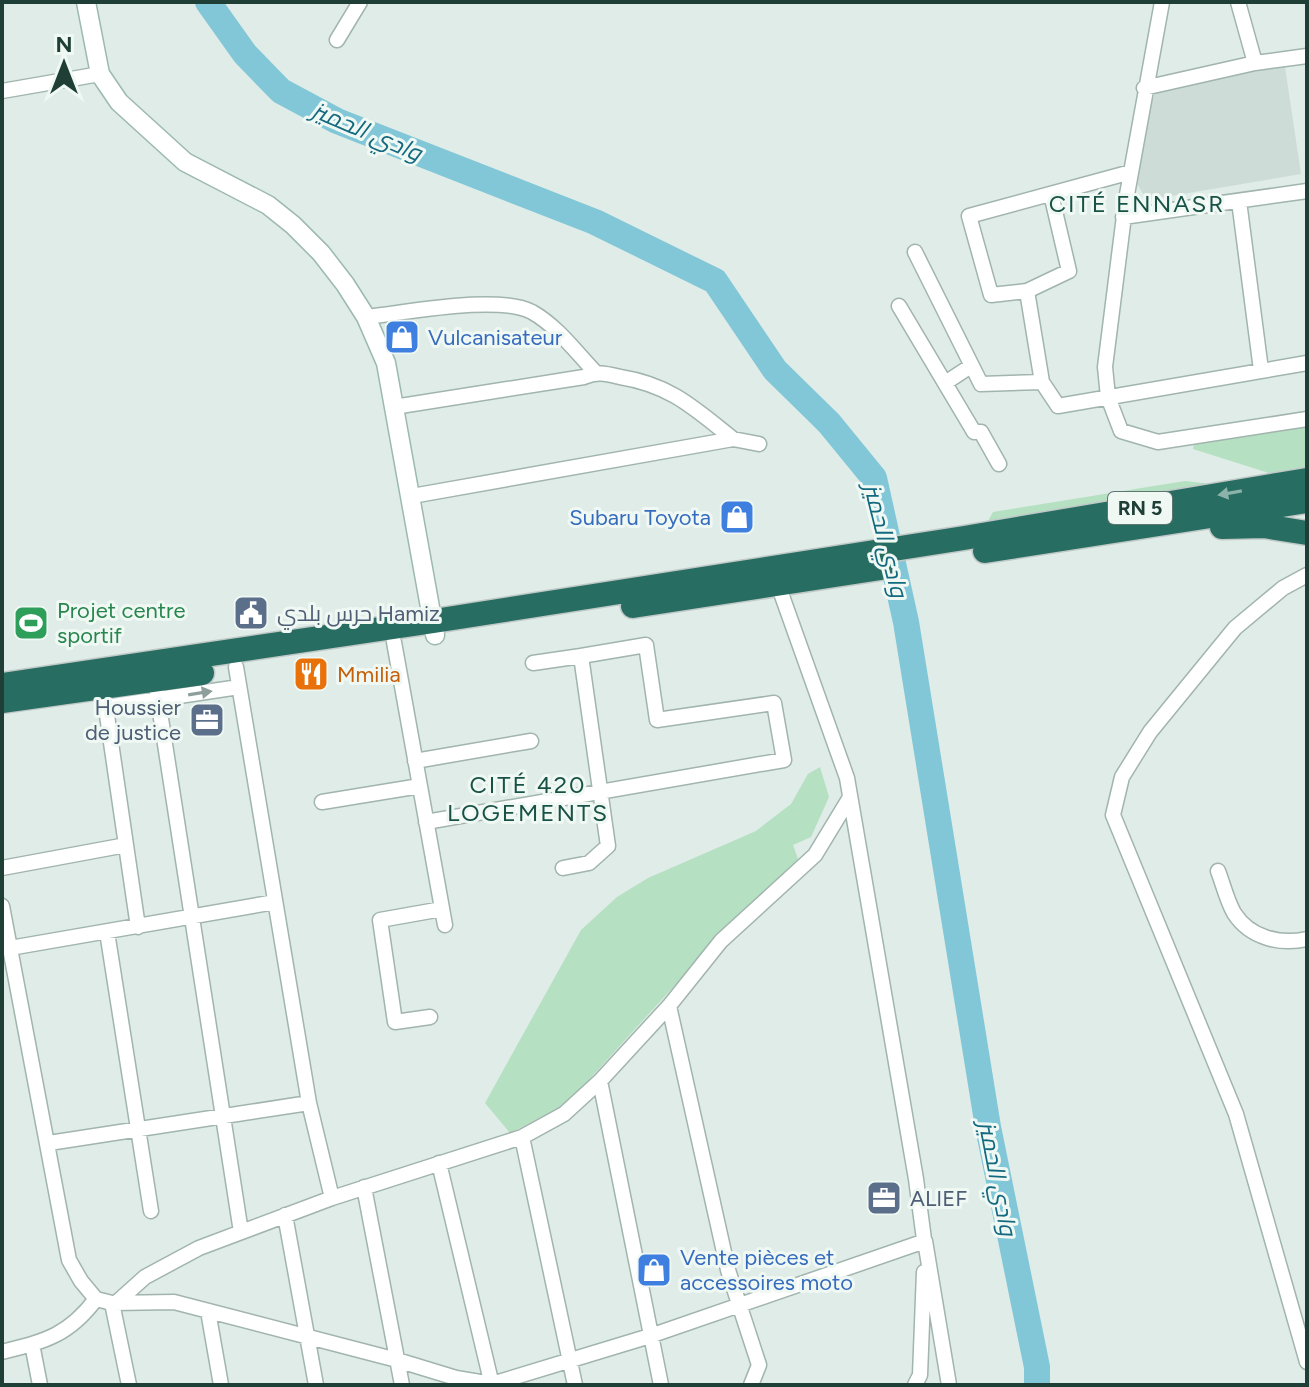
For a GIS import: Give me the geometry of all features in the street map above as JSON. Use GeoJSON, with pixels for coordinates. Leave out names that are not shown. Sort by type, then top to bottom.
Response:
{"type":"FeatureCollection","features":[{"type":"Feature","properties":{"kind":"highway","name":"RN 5"},"geometry":{"type":"LineString","coordinates":[[2,685],[434,628],[807,571],[974,544],[1307,480]]}},
{"type":"Feature","properties":{"kind":"highway","name":"RN 5"},"geometry":{"type":"LineString","coordinates":[[974,544],[1136,528],[1307,501]]}},
{"type":"Feature","properties":{"kind":"highway"},"geometry":{"type":"LineString","coordinates":[[1136,528],[1264,526],[1307,533]]}},
{"type":"Feature","properties":{"kind":"highway","name":"RN 5"},"geometry":{"type":"LineString","coordinates":[[2,701],[104,698],[237,677],[394,642],[434,628]]}},
{"type":"Feature","properties":{"kind":"street"},"geometry":{"type":"LineString","coordinates":[[86,2],[100,74],[119,102],[185,162],[268,205],[293,225],[321,253],[366,317],[386,363],[434,628]]}},
{"type":"Feature","properties":{"kind":"street"},"geometry":{"type":"LineString","coordinates":[[337,40],[360,2]]}},
{"type":"Feature","properties":{"kind":"street"},"geometry":{"type":"LineString","coordinates":[[1162,2],[1123,217],[1105,367],[1108,397],[1121,431],[1158,442],[1307,419]]}},
{"type":"Feature","properties":{"kind":"street"},"geometry":{"type":"LineString","coordinates":[[1238,2],[1255,63]]}},
{"type":"Feature","properties":{"kind":"street"},"geometry":{"type":"LineString","coordinates":[[1144,88],[1255,63],[1307,56]]}},
{"type":"Feature","properties":{"kind":"street"},"geometry":{"type":"LineString","coordinates":[[2,91],[100,74]]}},
{"type":"Feature","properties":{"kind":"street"},"geometry":{"type":"LineString","coordinates":[[1051,194],[1069,271],[1027,291],[991,295],[969,216],[1131,172]]}},
{"type":"Feature","properties":{"kind":"street"},"geometry":{"type":"LineString","coordinates":[[1123,217],[1307,191]]}},
{"type":"Feature","properties":{"kind":"street"},"geometry":{"type":"LineString","coordinates":[[1239,201],[1261,370]]}},
{"type":"Feature","properties":{"kind":"street"},"geometry":{"type":"LineString","coordinates":[[915,252],[981,384],[1042,382]]}},
{"type":"Feature","properties":{"kind":"street"},"geometry":{"type":"LineString","coordinates":[[1027,291],[1042,382],[1058,406],[1307,363]]}},
{"type":"Feature","properties":{"kind":"street"},"geometry":{"type":"LineString","coordinates":[[366,317],[495,303],[530,311],[555,330],[595,372]]}},
{"type":"Feature","properties":{"kind":"street"},"geometry":{"type":"LineString","coordinates":[[899,306],[974,432],[981,432],[999,464]]}},
{"type":"Feature","properties":{"kind":"street"},"geometry":{"type":"LineString","coordinates":[[945,383],[971,366]]}},
{"type":"Feature","properties":{"kind":"street"},"geometry":{"type":"LineString","coordinates":[[394,407],[584,377],[595,372],[640,380],[676,394],[733,439]]}},
{"type":"Feature","properties":{"kind":"street"},"geometry":{"type":"LineString","coordinates":[[412,496],[733,439],[759,444]]}},
{"type":"Feature","properties":{"kind":"street"},"geometry":{"type":"LineString","coordinates":[[1307,575],[1283,588],[1235,628],[1150,732],[1122,777],[1113,815],[1236,1114],[1307,1362]]}},
{"type":"Feature","properties":{"kind":"street"},"geometry":{"type":"LineString","coordinates":[[775,576],[847,778],[949,1385]]}},
{"type":"Feature","properties":{"kind":"street"},"geometry":{"type":"LineString","coordinates":[[394,642],[445,925]]}},
{"type":"Feature","properties":{"kind":"street"},"geometry":{"type":"LineString","coordinates":[[426,822],[784,760],[774,703],[657,720],[646,645],[533,663]]}},
{"type":"Feature","properties":{"kind":"street"},"geometry":{"type":"LineString","coordinates":[[563,868],[589,863],[608,846],[581,656]]}},
{"type":"Feature","properties":{"kind":"street"},"geometry":{"type":"LineString","coordinates":[[237,677],[309,1103],[332,1198]]}},
{"type":"Feature","properties":{"kind":"street"},"geometry":{"type":"LineString","coordinates":[[156,690],[241,1232]]}},
{"type":"Feature","properties":{"kind":"street"},"geometry":{"type":"LineString","coordinates":[[104,698],[138,927]]}},
{"type":"Feature","properties":{"kind":"street"},"geometry":{"type":"LineString","coordinates":[[415,761],[531,741]]}},
{"type":"Feature","properties":{"kind":"street"},"geometry":{"type":"LineString","coordinates":[[322,802],[420,786]]}},
{"type":"Feature","properties":{"kind":"street"},"geometry":{"type":"LineString","coordinates":[[114,1303],[145,1277],[199,1248],[364,1187],[522,1137],[564,1114],[600,1081],[669,1006],[721,941],[815,855],[849,799]]}},
{"type":"Feature","properties":{"kind":"street"},"geometry":{"type":"LineString","coordinates":[[2,868],[126,845]]}},
{"type":"Feature","properties":{"kind":"street"},"geometry":{"type":"LineString","coordinates":[[1218,871],[1234,913],[1253,931],[1279,942],[1307,939]]}},
{"type":"Feature","properties":{"kind":"street"},"geometry":{"type":"LineString","coordinates":[[10,948],[275,902]]}},
{"type":"Feature","properties":{"kind":"street"},"geometry":{"type":"LineString","coordinates":[[2,906],[69,1260],[96,1299],[114,1303],[174,1302],[492,1385],[650,1336],[925,1241]]}},
{"type":"Feature","properties":{"kind":"street"},"geometry":{"type":"LineString","coordinates":[[430,1017],[395,1022],[380,920],[442,909]]}},
{"type":"Feature","properties":{"kind":"street"},"geometry":{"type":"LineString","coordinates":[[107,932],[151,1211]]}},
{"type":"Feature","properties":{"kind":"street"},"geometry":{"type":"LineString","coordinates":[[669,1006],[728,1270],[759,1365],[751,1385]]}},
{"type":"Feature","properties":{"kind":"street"},"geometry":{"type":"LineString","coordinates":[[600,1081],[661,1385]]}},
{"type":"Feature","properties":{"kind":"street"},"geometry":{"type":"LineString","coordinates":[[49,1143],[309,1103]]}},
{"type":"Feature","properties":{"kind":"street"},"geometry":{"type":"LineString","coordinates":[[522,1137],[575,1385]]}},
{"type":"Feature","properties":{"kind":"street"},"geometry":{"type":"LineString","coordinates":[[439,1163],[492,1385]]}},
{"type":"Feature","properties":{"kind":"street"},"geometry":{"type":"LineString","coordinates":[[364,1187],[402,1385]]}},
{"type":"Feature","properties":{"kind":"street"},"geometry":{"type":"LineString","coordinates":[[285,1215],[316,1385]]}},
{"type":"Feature","properties":{"kind":"street"},"geometry":{"type":"LineString","coordinates":[[915,1385],[920,1375],[925,1241]]}},
{"type":"Feature","properties":{"kind":"street"},"geometry":{"type":"LineString","coordinates":[[2,1352],[67,1331],[96,1299]]}},
{"type":"Feature","properties":{"kind":"street"},"geometry":{"type":"LineString","coordinates":[[114,1303],[129,1385]]}},
{"type":"Feature","properties":{"kind":"street"},"geometry":{"type":"LineString","coordinates":[[208,1311],[221,1385]]}},
{"type":"Feature","properties":{"kind":"street"},"geometry":{"type":"LineString","coordinates":[[32,1344],[40,1385]]}},
{"type":"Feature","properties":{"kind":"shaded area"},"geometry":{"type":"Polygon","coordinates":[[[1285,67],[1301,174],[1147,200],[1137,184],[1151,104],[1158,87],[1285,67]]]}},
{"type":"Feature","properties":{"kind":"green space"},"geometry":{"type":"Polygon","coordinates":[[[1307,427],[1307,467],[1269,473],[1193,449],[1194,443],[1307,427]]]}},
{"type":"Feature","properties":{"kind":"green space"},"geometry":{"type":"Polygon","coordinates":[[[1185,481],[1212,484],[987,523],[993,512],[1185,481]]]}},
{"type":"Feature","properties":{"kind":"green space"},"geometry":{"type":"Polygon","coordinates":[[[820,767],[829,797],[811,837],[793,845],[798,859],[715,941],[566,1105],[510,1133],[485,1103],[581,930],[617,897],[648,878],[756,831],[791,804],[808,774],[820,767]]]}},
{"type":"Feature","properties":{"kind":"waterway","name":"وادي الحميز"},"geometry":{"type":"LineString","coordinates":[[208,2],[245,54],[281,91],[337,121],[595,222],[715,281],[775,370],[829,423],[874,478],[906,622],[988,1127],[1037,1367],[1037,1385]]}},
{"type":"Feature","properties":{"kind":"place","name":"Vulcanisateur"},"geometry":{"type":"Point","coordinates":[402,337]}},
{"type":"Feature","properties":{"kind":"place","name":"Subaru Toyota"},"geometry":{"type":"Point","coordinates":[737,517]}},
{"type":"Feature","properties":{"kind":"place","name":"حرس بلدي Hamiz"},"geometry":{"type":"Point","coordinates":[251,613]}},
{"type":"Feature","properties":{"kind":"place","name":"Projet centre sportif"},"geometry":{"type":"Point","coordinates":[31,623]}},
{"type":"Feature","properties":{"kind":"place","name":"Mmilia"},"geometry":{"type":"Point","coordinates":[311,674]}},
{"type":"Feature","properties":{"kind":"place","name":"Houssier de justice"},"geometry":{"type":"Point","coordinates":[207,720]}},
{"type":"Feature","properties":{"kind":"place","name":"ALIEF"},"geometry":{"type":"Point","coordinates":[884,1198]}},
{"type":"Feature","properties":{"kind":"place","name":"Vente pièces et accessoires moto"},"geometry":{"type":"Point","coordinates":[654,1270]}},
{"type":"Feature","properties":{"kind":"district","name":"CITÉ ENNASR"},"geometry":{"type":"Point","coordinates":[1137,203]}},
{"type":"Feature","properties":{"kind":"district","name":"CITÉ 420 LOGEMENTS"},"geometry":{"type":"Point","coordinates":[528,798]}}]}
